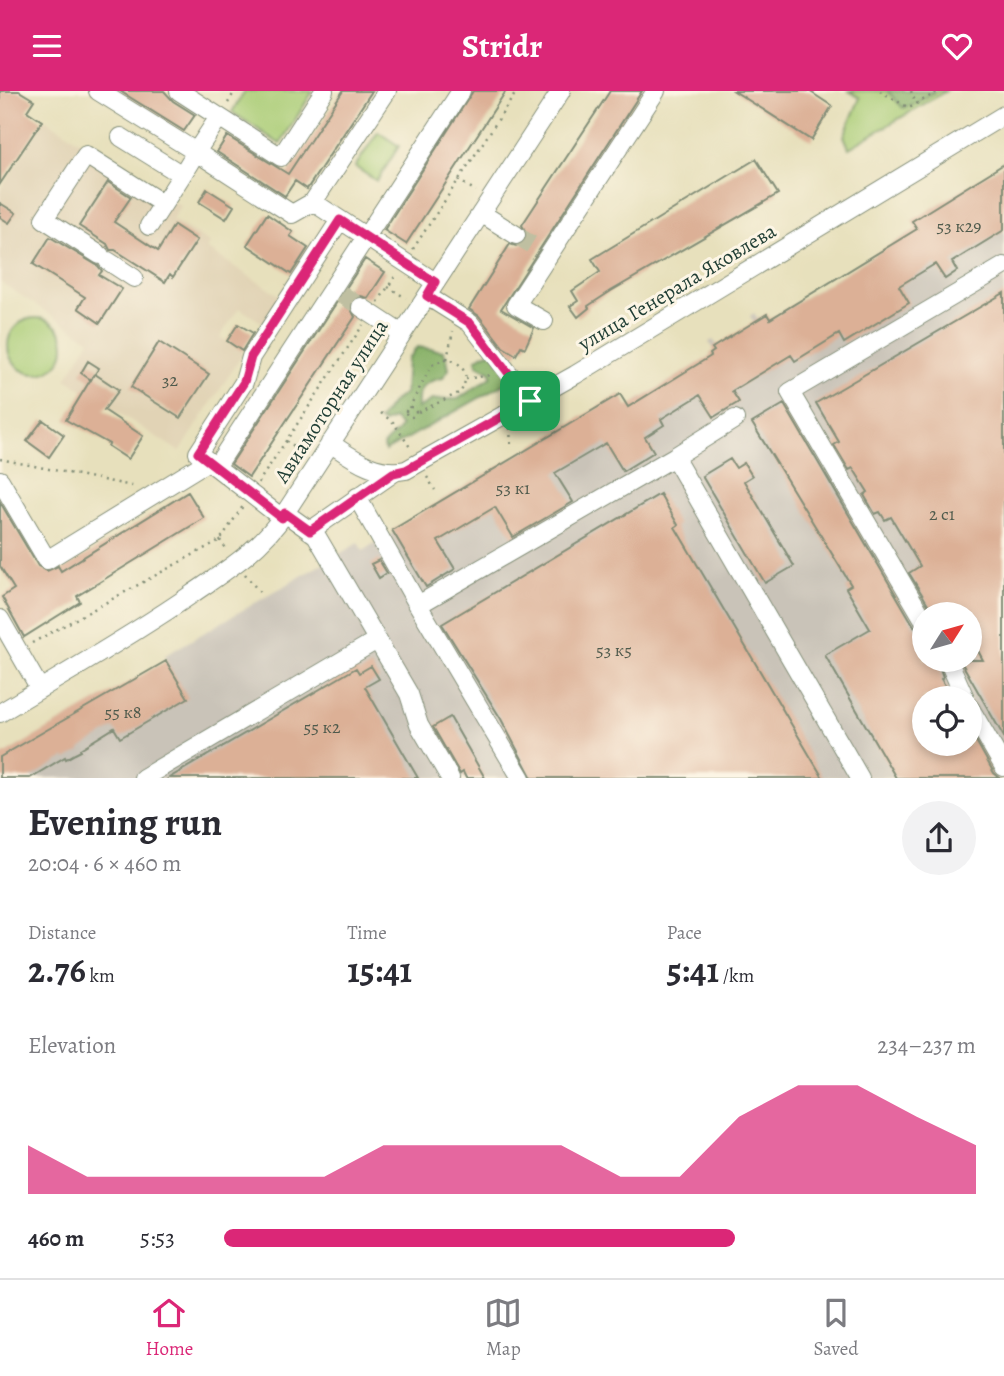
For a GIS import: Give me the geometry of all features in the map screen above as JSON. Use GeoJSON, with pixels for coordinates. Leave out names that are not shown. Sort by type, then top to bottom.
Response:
{"type":"FeatureCollection","features":[{"type":"Feature","properties":{"kind":"street"},"geometry":{"type":"LineString","coordinates":[[98,91],[292,214],[313,202],[387,91]]}},
{"type":"Feature","properties":{"kind":"street"},"geometry":{"type":"LineString","coordinates":[[179,91],[281,157],[324,91]]}},
{"type":"Feature","properties":{"kind":"street"},"geometry":{"type":"LineString","coordinates":[[0,480],[47,559],[212,464],[337,291],[366,237],[461,91]]}},
{"type":"Feature","properties":{"kind":"street","name":"Авиамоторная улица"},"geometry":{"type":"LineString","coordinates":[[0,713],[157,618],[237,564],[261,543],[283,516],[402,334],[424,293],[481,213],[561,91]]}},
{"type":"Feature","properties":{"kind":"street"},"geometry":{"type":"LineString","coordinates":[[544,321],[516,305],[544,252],[656,91]]}},
{"type":"Feature","properties":{"kind":"street","name":"улица Генерала Яковлева"},"geometry":{"type":"LineString","coordinates":[[310,531],[393,473],[406,470],[530,401],[1004,115]]}},
{"type":"Feature","properties":{"kind":"street"},"geometry":{"type":"LineString","coordinates":[[149,226],[219,117]]}},
{"type":"Feature","properties":{"kind":"street"},"geometry":{"type":"LineString","coordinates":[[121,137],[182,175]]}},
{"type":"Feature","properties":{"kind":"street"},"geometry":{"type":"LineString","coordinates":[[134,278],[44,219],[86,155],[163,204]]}},
{"type":"Feature","properties":{"kind":"street"},"geometry":{"type":"LineString","coordinates":[[313,202],[366,237],[424,293],[470,323],[530,401]]}},
{"type":"Feature","properties":{"kind":"street"},"geometry":{"type":"LineString","coordinates":[[481,213],[516,235]]}},
{"type":"Feature","properties":{"kind":"street"},"geometry":{"type":"LineString","coordinates":[[340,220],[251,357],[244,382],[198,453],[283,516],[316,534],[409,694],[419,725],[450,778]]}},
{"type":"Feature","properties":{"kind":"street"},"geometry":{"type":"LineString","coordinates":[[913,602],[790,392],[1004,266]]}},
{"type":"Feature","properties":{"kind":"street"},"geometry":{"type":"LineString","coordinates":[[361,307],[402,334]]}},
{"type":"Feature","properties":{"kind":"street"},"geometry":{"type":"LineString","coordinates":[[418,605],[735,419]]}},
{"type":"Feature","properties":{"kind":"street"},"geometry":{"type":"LineString","coordinates":[[330,443],[372,468],[393,473]]}},
{"type":"Feature","properties":{"kind":"street"},"geometry":{"type":"LineString","coordinates":[[674,457],[860,778]]}},
{"type":"Feature","properties":{"kind":"street"},"geometry":{"type":"LineString","coordinates":[[357,497],[521,778]]}},
{"type":"Feature","properties":{"kind":"street"},"geometry":{"type":"LineString","coordinates":[[0,618],[40,689]]}},
{"type":"Feature","properties":{"kind":"street"},"geometry":{"type":"LineString","coordinates":[[143,778],[377,639]]}},
{"type":"Feature","properties":{"kind":"street"},"geometry":{"type":"LineString","coordinates":[[982,729],[1004,767]]}},
{"type":"Feature","properties":{"kind":"path"},"geometry":{"type":"LineString","coordinates":[[880,91],[909,108],[939,91]]}},
{"type":"Feature","properties":{"kind":"path"},"geometry":{"type":"LineString","coordinates":[[911,91],[916,104]]}},
{"type":"Feature","properties":{"kind":"path"},"geometry":{"type":"LineString","coordinates":[[458,180],[480,193]]}},
{"type":"Feature","properties":{"kind":"path"},"geometry":{"type":"LineString","coordinates":[[388,287],[424,293]]}},
{"type":"Feature","properties":{"kind":"path"},"geometry":{"type":"LineString","coordinates":[[447,359],[455,322],[459,316]]}},
{"type":"Feature","properties":{"kind":"path"},"geometry":{"type":"LineString","coordinates":[[447,359],[457,362],[466,379],[464,386],[455,396],[409,417],[406,412],[432,365],[438,361],[447,359]]}},
{"type":"Feature","properties":{"kind":"path"},"geometry":{"type":"LineString","coordinates":[[466,379],[508,372]]}},
{"type":"Feature","properties":{"kind":"path"},"geometry":{"type":"LineString","coordinates":[[409,408],[416,413]]}},
{"type":"Feature","properties":{"kind":"path"},"geometry":{"type":"LineString","coordinates":[[381,413],[393,422],[412,450]]}},
{"type":"Feature","properties":{"kind":"path"},"geometry":{"type":"LineString","coordinates":[[286,441],[309,455]]}},
{"type":"Feature","properties":{"kind":"path"},"geometry":{"type":"LineString","coordinates":[[0,459],[160,492]]}},
{"type":"Feature","properties":{"kind":"path"},"geometry":{"type":"LineString","coordinates":[[426,474],[435,490]]}},
{"type":"Feature","properties":{"kind":"path"},"geometry":{"type":"LineString","coordinates":[[19,651],[220,540]]}},
{"type":"Feature","properties":{"kind":"shaded area"},"geometry":{"type":"Polygon","coordinates":[[[45,119],[180,206],[172,219],[210,243],[207,249],[280,296],[263,323],[239,308],[220,337],[244,352],[180,452],[66,379],[90,340],[0,282],[0,190],[45,119]]]}},
{"type":"Feature","properties":{"kind":"shaded area"},"geometry":{"type":"Polygon","coordinates":[[[1004,164],[1004,777],[0,778],[0,757],[166,661],[164,656],[358,543],[363,551],[393,533],[392,530],[620,394],[633,416],[642,411],[637,401],[711,356],[714,351],[709,342],[713,340],[717,345],[754,323],[750,316],[754,313],[758,319],[767,314],[770,319],[915,230],[922,237],[912,221],[1004,164]]]}},
{"type":"Feature","properties":{"kind":"green space"},"geometry":{"type":"Polygon","coordinates":[[[245,91],[313,91],[280,144],[232,112],[245,91]]]}},
{"type":"Feature","properties":{"kind":"green space"},"geometry":{"type":"Polygon","coordinates":[[[849,91],[946,91],[849,148],[844,136],[860,98],[849,91]]]}},
{"type":"Feature","properties":{"kind":"green space"},"geometry":{"type":"Polygon","coordinates":[[[887,91],[936,91],[903,108],[887,91]]]}},
{"type":"Feature","properties":{"kind":"green space"},"geometry":{"type":"Polygon","coordinates":[[[378,132],[399,146],[377,181],[355,167],[378,132]]]}},
{"type":"Feature","properties":{"kind":"green space"},"geometry":{"type":"Polygon","coordinates":[[[36,318],[47,320],[56,326],[62,335],[62,357],[56,366],[47,372],[36,374],[25,372],[16,366],[10,357],[8,346],[10,335],[16,326],[25,320],[36,318]]]}},
{"type":"Feature","properties":{"kind":"green space"},"geometry":{"type":"Polygon","coordinates":[[[417,347],[443,351],[449,369],[443,378],[431,381],[423,387],[418,408],[432,400],[458,399],[491,377],[491,372],[478,365],[476,360],[485,353],[510,355],[517,364],[518,376],[385,451],[384,445],[401,426],[394,419],[384,423],[379,421],[392,403],[405,393],[407,360],[417,347]]]}},
{"type":"Feature","properties":{"kind":"building"},"geometry":{"type":"Polygon","coordinates":[[[0,91],[19,91],[34,100],[27,111],[42,121],[0,184],[0,91]]]}},
{"type":"Feature","properties":{"kind":"building"},"geometry":{"type":"Polygon","coordinates":[[[120,91],[164,91],[173,101],[195,115],[184,131],[120,91]]]}},
{"type":"Feature","properties":{"kind":"building"},"geometry":{"type":"Polygon","coordinates":[[[343,91],[372,91],[307,189],[295,181],[285,196],[217,152],[227,136],[288,174],[343,91]]]}},
{"type":"Feature","properties":{"kind":"building"},"geometry":{"type":"Polygon","coordinates":[[[473,91],[506,91],[406,244],[384,230],[473,91]]]}},
{"type":"Feature","properties":{"kind":"building"},"geometry":{"type":"Polygon","coordinates":[[[610,91],[642,91],[501,309],[534,328],[525,348],[521,346],[516,355],[503,347],[479,316],[469,309],[510,244],[516,246],[525,242],[527,235],[522,225],[610,91]]]}},
{"type":"Feature","properties":{"kind":"building"},"geometry":{"type":"Polygon","coordinates":[[[734,91],[809,91],[832,106],[811,140],[734,91]]]}},
{"type":"Feature","properties":{"kind":"building"},"geometry":{"type":"Polygon","coordinates":[[[756,159],[778,194],[611,291],[588,306],[578,317],[570,306],[578,301],[572,291],[600,272],[592,259],[756,159]]]}},
{"type":"Feature","properties":{"kind":"building"},"geometry":{"type":"Polygon","coordinates":[[[1004,164],[1004,230],[952,262],[957,271],[945,279],[935,264],[899,286],[909,303],[844,343],[839,334],[795,361],[791,355],[732,391],[739,402],[714,417],[700,395],[661,419],[664,425],[645,437],[654,452],[623,471],[606,443],[555,473],[573,502],[513,537],[495,507],[438,541],[455,569],[426,587],[392,530],[620,394],[628,407],[711,356],[714,351],[712,348],[754,322],[767,314],[770,319],[917,229],[912,221],[1004,164]]]}},
{"type":"Feature","properties":{"kind":"building"},"geometry":{"type":"Polygon","coordinates":[[[108,182],[131,197],[114,222],[158,251],[174,225],[197,240],[173,277],[170,274],[165,282],[115,250],[110,250],[107,244],[79,226],[108,182]]]}},
{"type":"Feature","properties":{"kind":"building"},"geometry":{"type":"Polygon","coordinates":[[[207,189],[234,206],[226,219],[199,202],[207,189]]]}},
{"type":"Feature","properties":{"kind":"building"},"geometry":{"type":"Polygon","coordinates":[[[0,203],[16,213],[9,223],[0,217],[0,203]]]}},
{"type":"Feature","properties":{"kind":"building"},"geometry":{"type":"Polygon","coordinates":[[[267,214],[293,232],[290,236],[308,248],[291,274],[247,245],[267,214]]]}},
{"type":"Feature","properties":{"kind":"building"},"geometry":{"type":"Polygon","coordinates":[[[50,237],[98,266],[102,271],[99,275],[122,289],[100,323],[78,308],[85,297],[33,264],[50,237]]]}},
{"type":"Feature","properties":{"kind":"building"},"geometry":{"type":"Polygon","coordinates":[[[365,259],[385,272],[368,298],[361,296],[352,300],[350,307],[355,317],[249,477],[231,464],[365,259]]]}},
{"type":"Feature","properties":{"kind":"building"},"geometry":{"type":"Polygon","coordinates":[[[1004,293],[1004,737],[982,698],[982,686],[975,686],[967,672],[982,672],[982,602],[927,602],[909,573],[920,566],[891,517],[885,520],[880,512],[875,514],[864,495],[868,492],[853,468],[849,470],[834,445],[839,442],[816,403],[1004,293]]]}},
{"type":"Feature","properties":{"kind":"building"},"geometry":{"type":"Polygon","coordinates":[[[238,324],[253,333],[242,351],[227,341],[238,324]]]}},
{"type":"Feature","properties":{"kind":"building"},"geometry":{"type":"Polygon","coordinates":[[[159,342],[209,374],[180,418],[131,387],[159,342]]]}},
{"type":"Feature","properties":{"kind":"building"},"geometry":{"type":"Polygon","coordinates":[[[88,361],[99,368],[95,374],[119,390],[104,410],[143,436],[128,459],[108,446],[109,444],[66,420],[91,380],[81,373],[88,361]]]}},
{"type":"Feature","properties":{"kind":"building"},"geometry":{"type":"Polygon","coordinates":[[[784,404],[912,623],[912,672],[941,672],[941,679],[945,686],[912,686],[912,756],[982,756],[982,752],[994,773],[1000,778],[896,778],[825,655],[870,629],[846,588],[851,585],[752,423],[784,404]]]}},
{"type":"Feature","properties":{"kind":"building"},"geometry":{"type":"Polygon","coordinates":[[[43,420],[64,435],[49,457],[27,441],[43,420]]]}},
{"type":"Feature","properties":{"kind":"building"},"geometry":{"type":"Polygon","coordinates":[[[730,459],[736,468],[744,463],[752,476],[744,481],[794,566],[765,583],[702,476],[730,459]]]}},
{"type":"Feature","properties":{"kind":"building"},"geometry":{"type":"Polygon","coordinates":[[[188,492],[204,518],[77,596],[80,602],[24,637],[2,597],[14,589],[0,566],[0,502],[38,566],[47,571],[58,566],[61,571],[188,492]]]}},
{"type":"Feature","properties":{"kind":"building"},"geometry":{"type":"Polygon","coordinates":[[[660,494],[678,525],[675,527],[823,778],[532,778],[501,719],[442,624],[660,494]]]}},
{"type":"Feature","properties":{"kind":"building"},"geometry":{"type":"Polygon","coordinates":[[[379,560],[387,573],[379,578],[371,564],[379,560]]]}},
{"type":"Feature","properties":{"kind":"building"},"geometry":{"type":"Polygon","coordinates":[[[166,661],[188,698],[120,738],[114,728],[80,749],[81,751],[66,759],[65,757],[30,778],[0,778],[0,757],[166,661]]]}},
{"type":"Feature","properties":{"kind":"building"},"geometry":{"type":"Polygon","coordinates":[[[371,666],[379,679],[365,687],[418,778],[169,778],[356,668],[359,673],[371,666]]]}},
{"type":"Feature","properties":{"kind":"building"},"geometry":{"type":"Polygon","coordinates":[[[450,717],[485,778],[466,778],[463,772],[460,774],[433,727],[450,717]]]}},
{"type":"Feature","properties":{"kind":"tunnel"},"geometry":{"type":"LineString","coordinates":[[516,235],[539,249]]}},
{"type":"Feature","properties":{"kind":"tunnel"},"geometry":{"type":"LineString","coordinates":[[341,294],[361,307]]}},
{"type":"Feature","properties":{"kind":"route"},"geometry":{"type":"LineString","coordinates":[[340,220],[435,282],[427,296],[470,323],[530,401],[406,470],[393,473],[310,531],[285,513],[282,518],[198,453],[244,382],[251,357],[340,220]]}}]}
